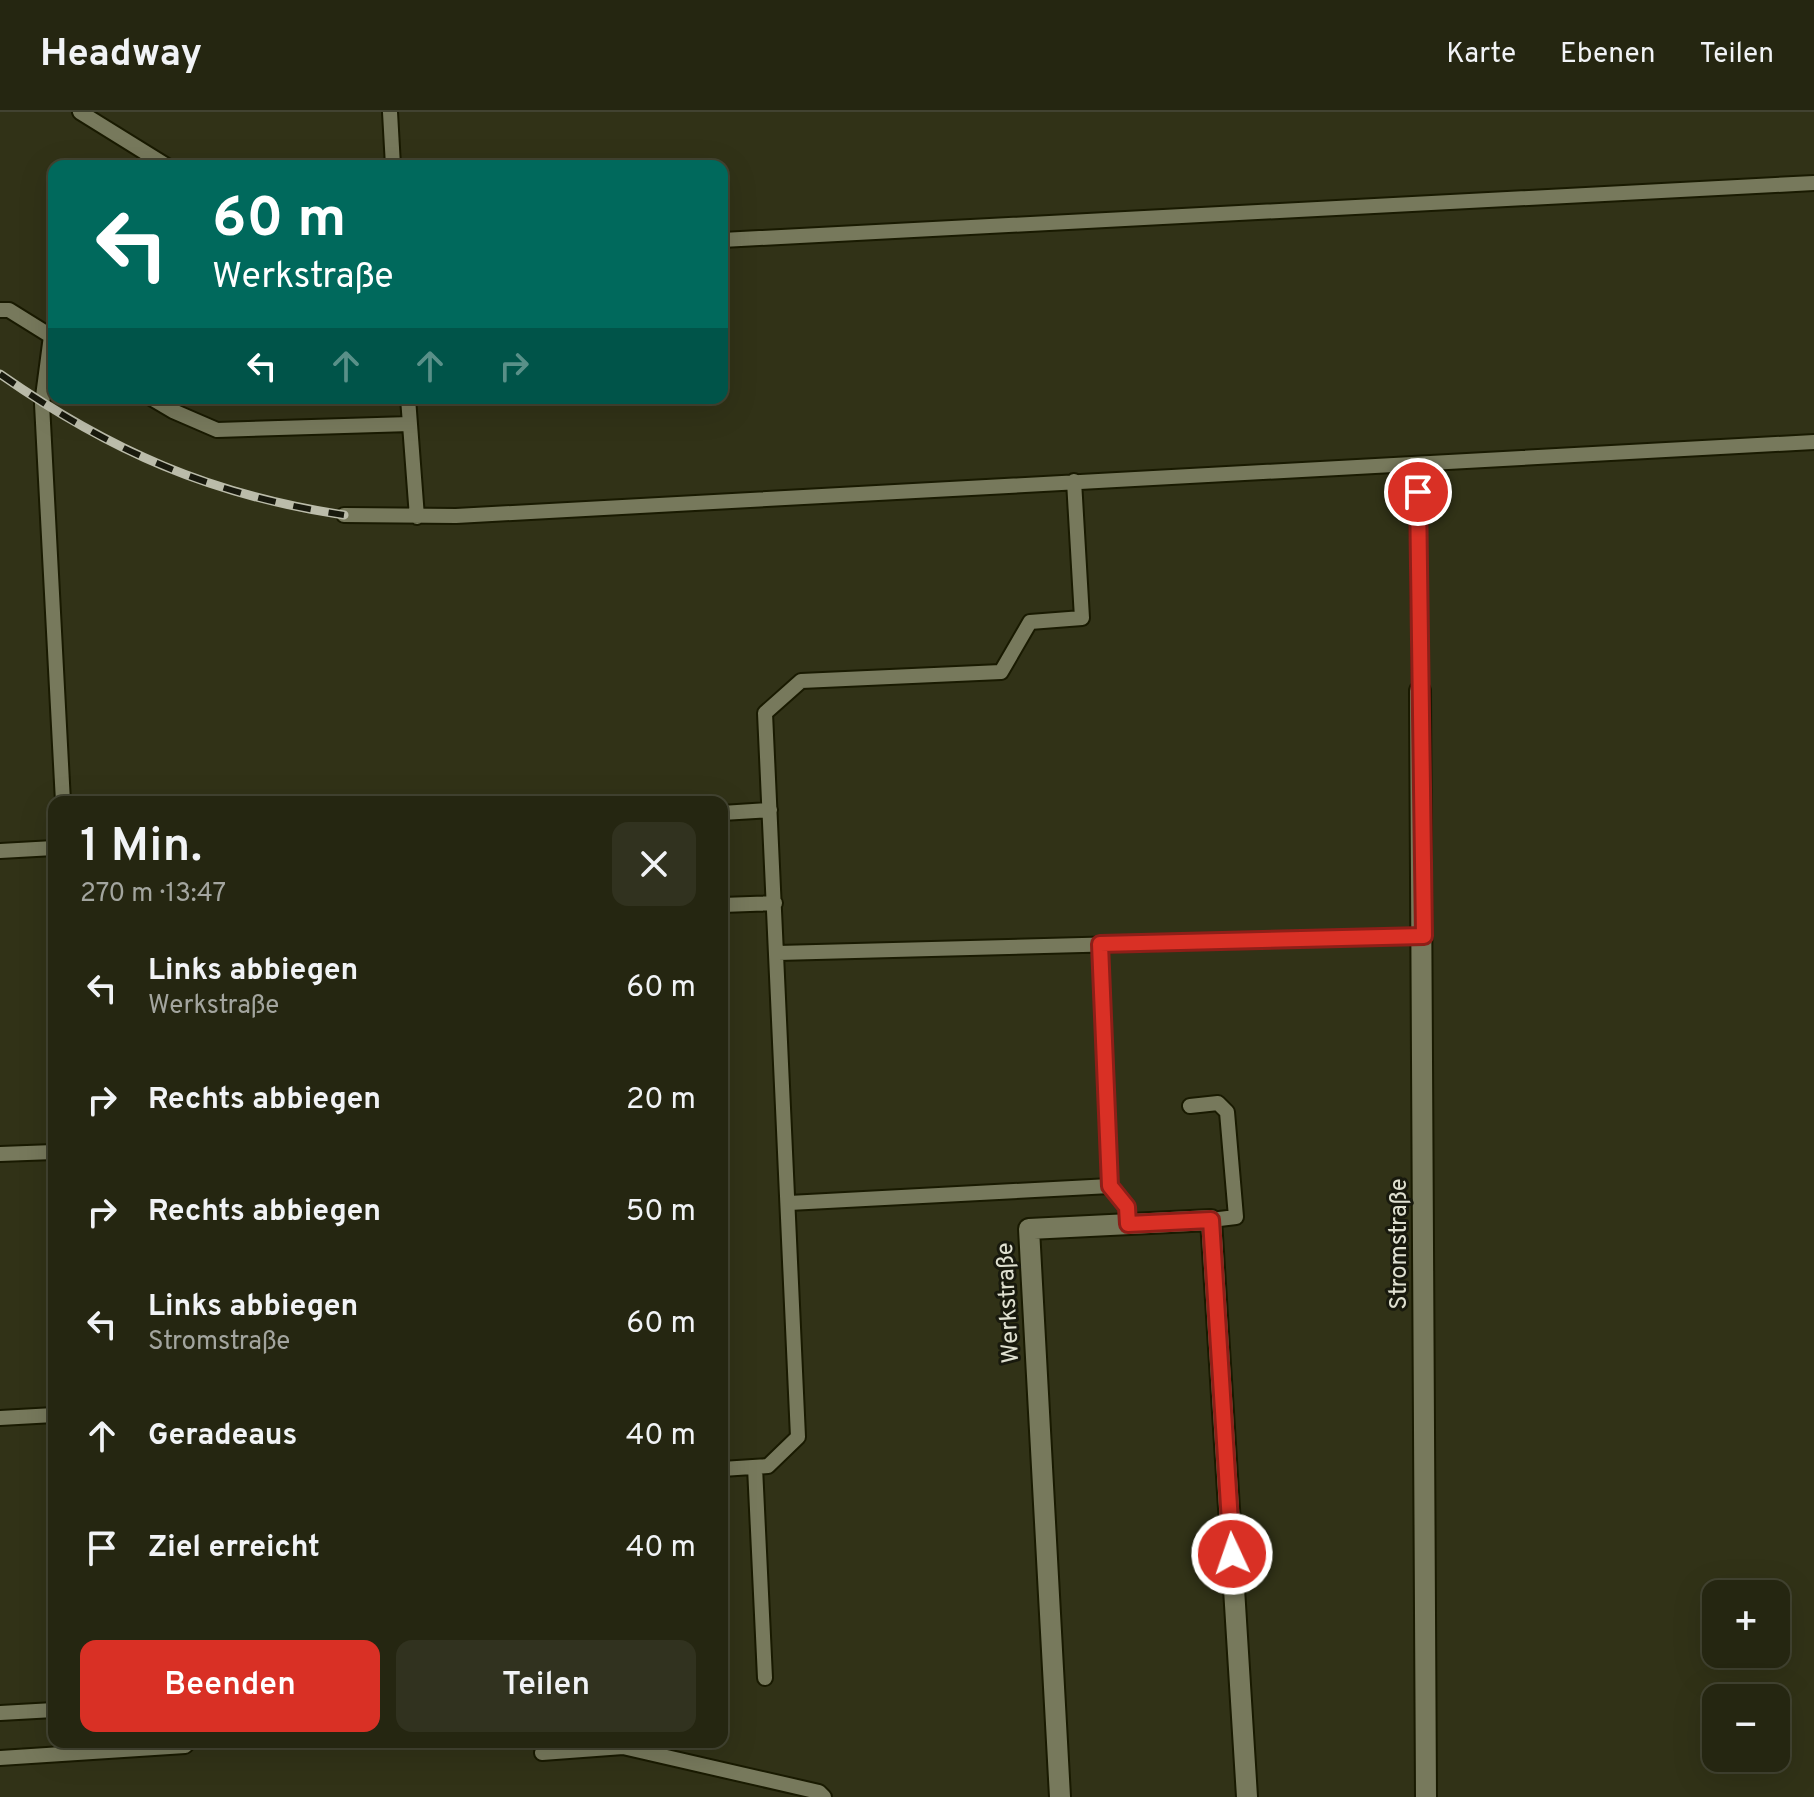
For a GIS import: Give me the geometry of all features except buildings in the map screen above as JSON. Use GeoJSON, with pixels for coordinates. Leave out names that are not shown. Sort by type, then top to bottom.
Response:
{"type":"FeatureCollection","features":[{"type":"Feature","properties":{"kind":"street","name":"Stromstraße"},"geometry":{"type":"LineString","coordinates":[[1420,691],[1424,936],[1426,1797]]}},
{"type":"Feature","properties":{"kind":"street","name":"Werkstraße"},"geometry":{"type":"LineString","coordinates":[[1060,1797],[1029,1229],[1211,1220]]}},
{"type":"Feature","properties":{"kind":"street"},"geometry":{"type":"LineString","coordinates":[[1211,1220],[1247,1797]]}},
{"type":"Feature","properties":{"kind":"lane"},"geometry":{"type":"LineString","coordinates":[[80,112],[157,160]]}},
{"type":"Feature","properties":{"kind":"lane"},"geometry":{"type":"LineString","coordinates":[[390,112],[393,160]]}},
{"type":"Feature","properties":{"kind":"lane"},"geometry":{"type":"LineString","coordinates":[[728,240],[1814,183]]}},
{"type":"Feature","properties":{"kind":"lane"},"geometry":{"type":"LineString","coordinates":[[0,310],[9,310],[48,334]]}},
{"type":"Feature","properties":{"kind":"lane"},"geometry":{"type":"LineString","coordinates":[[48,367],[42,404],[63,796]]}},
{"type":"Feature","properties":{"kind":"lane"},"geometry":{"type":"LineString","coordinates":[[161,404],[217,430],[410,424]]}},
{"type":"Feature","properties":{"kind":"lane"},"geometry":{"type":"LineString","coordinates":[[408,404],[417,517]]}},
{"type":"Feature","properties":{"kind":"lane"},"geometry":{"type":"LineString","coordinates":[[344,515],[417,517],[1814,442]]}},
{"type":"Feature","properties":{"kind":"lane"},"geometry":{"type":"LineString","coordinates":[[1417,464],[1420,691]]}},
{"type":"Feature","properties":{"kind":"lane"},"geometry":{"type":"LineString","coordinates":[[728,1469],[768,1466],[798,1437],[765,713],[801,681],[1001,672],[1030,622],[1082,618],[1074,481]]}},
{"type":"Feature","properties":{"kind":"lane"},"geometry":{"type":"LineString","coordinates":[[728,813],[770,810]]}},
{"type":"Feature","properties":{"kind":"lane"},"geometry":{"type":"LineString","coordinates":[[0,851],[48,848]]}},
{"type":"Feature","properties":{"kind":"lane"},"geometry":{"type":"LineString","coordinates":[[728,905],[775,903]]}},
{"type":"Feature","properties":{"kind":"lane"},"geometry":{"type":"LineString","coordinates":[[778,953],[1424,936]]}},
{"type":"Feature","properties":{"kind":"lane"},"geometry":{"type":"LineString","coordinates":[[1100,944],[1110,1186],[1127,1207],[1128,1224]]}},
{"type":"Feature","properties":{"kind":"lane"},"geometry":{"type":"LineString","coordinates":[[1190,1106],[1218,1103],[1227,1112],[1236,1217],[1211,1220]]}},
{"type":"Feature","properties":{"kind":"lane"},"geometry":{"type":"LineString","coordinates":[[0,1154],[48,1152]]}},
{"type":"Feature","properties":{"kind":"lane"},"geometry":{"type":"LineString","coordinates":[[789,1203],[1110,1186]]}},
{"type":"Feature","properties":{"kind":"lane"},"geometry":{"type":"LineString","coordinates":[[0,1418],[48,1415]]}},
{"type":"Feature","properties":{"kind":"lane"},"geometry":{"type":"LineString","coordinates":[[755,1467],[765,1678]]}},
{"type":"Feature","properties":{"kind":"lane"},"geometry":{"type":"LineString","coordinates":[[0,1713],[48,1710]]}},
{"type":"Feature","properties":{"kind":"lane"},"geometry":{"type":"LineString","coordinates":[[0,1758],[154,1748]]}},
{"type":"Feature","properties":{"kind":"lane"},"geometry":{"type":"LineString","coordinates":[[542,1753],[610,1748]]}},
{"type":"Feature","properties":{"kind":"lane"},"geometry":{"type":"LineString","coordinates":[[627,1748],[819,1792],[824,1797]]}},
{"type":"Feature","properties":{"kind":"railway"},"geometry":{"type":"LineString","coordinates":[[0,374],[81,426],[163,466],[250,495],[344,515]]}},
{"type":"Feature","properties":{"kind":"route"},"geometry":{"type":"LineString","coordinates":[[1232,1554],[1211,1220],[1128,1224],[1127,1207],[1110,1186],[1100,944],[1424,936],[1418,492]]}}]}
